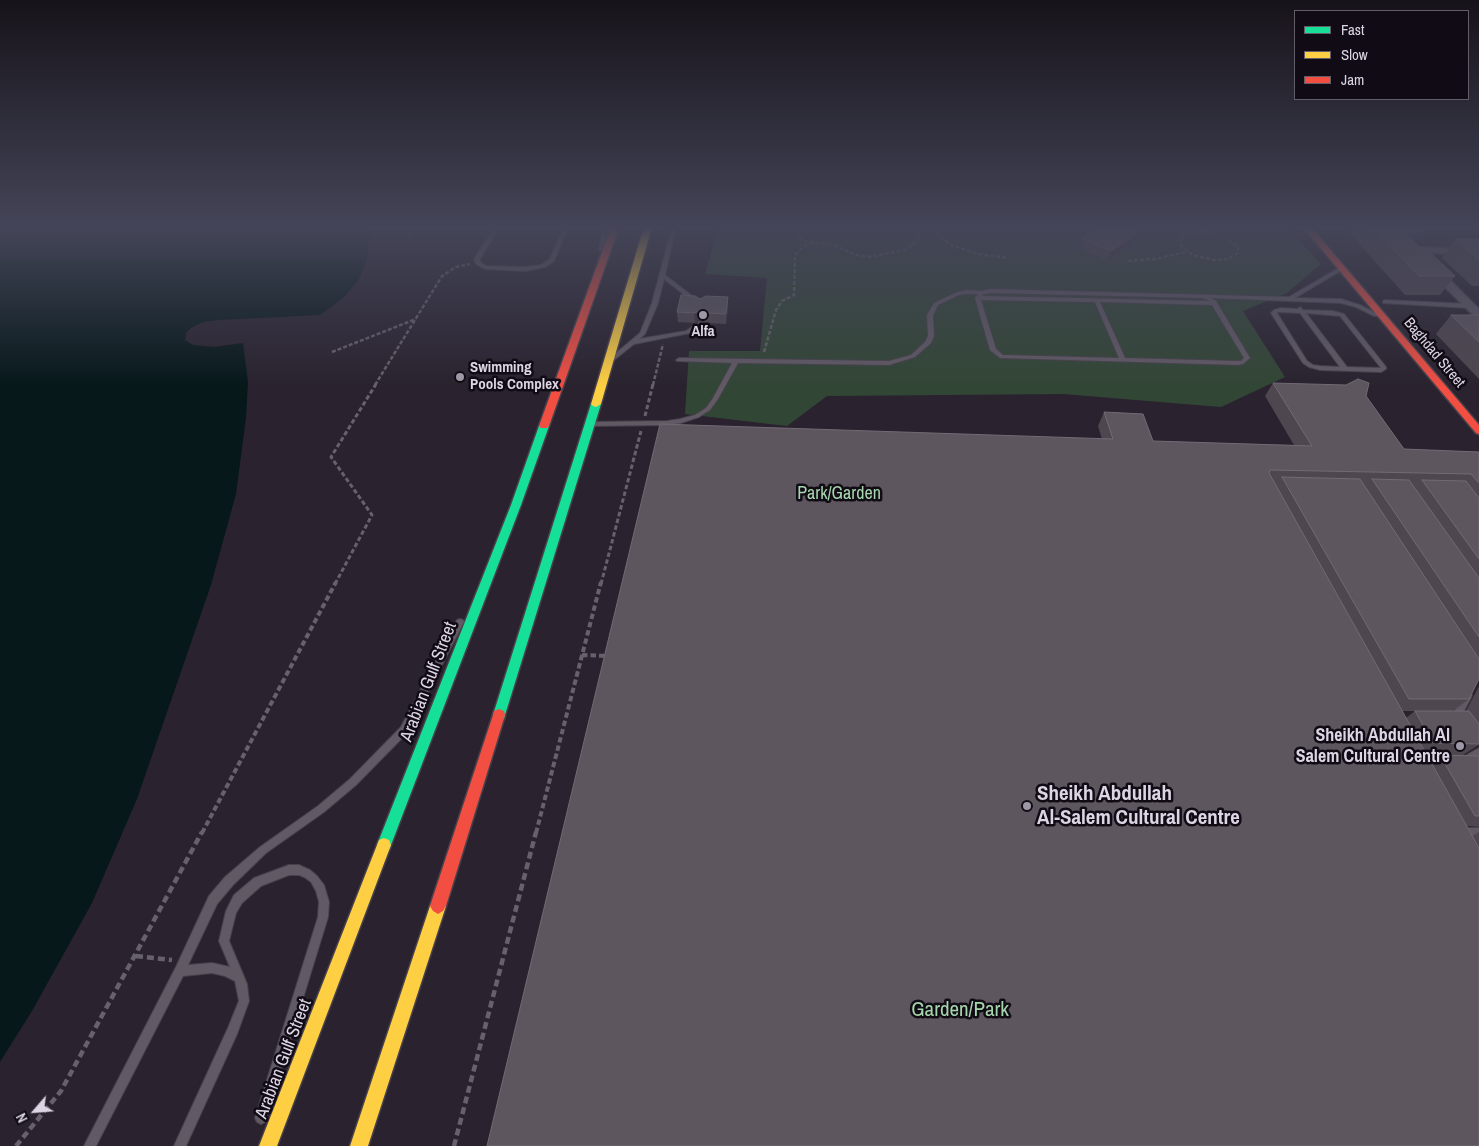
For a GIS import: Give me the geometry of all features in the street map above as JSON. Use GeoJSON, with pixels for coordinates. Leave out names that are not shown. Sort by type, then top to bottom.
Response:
{"type":"FeatureCollection","features":[{"type":"Feature","properties":{"kind":"main road","name":"Arabian Gulf Street"},"geometry":{"type":"LineString","coordinates":[[268,1146],[516,505],[596,280]]}},
{"type":"Feature","properties":{"kind":"main road"},"geometry":{"type":"LineString","coordinates":[[358,1146],[477,786],[590,424],[633,280]]}},
{"type":"Feature","properties":{"kind":"main road","name":"Baghdad Street"},"geometry":{"type":"LineString","coordinates":[[1354,280],[1392,318],[1479,431]]}},
{"type":"Feature","properties":{"kind":"main road","name":"Baghdad Street"},"geometry":{"type":"LineString","coordinates":[[1367,280],[1386,302],[1392,318]]}},
{"type":"Feature","properties":{"kind":"street"},"geometry":{"type":"LineString","coordinates":[[1444,280],[1479,316]]}},
{"type":"Feature","properties":{"kind":"lane"},"geometry":{"type":"LineString","coordinates":[[609,362],[642,334],[655,303],[661,280]]}},
{"type":"Feature","properties":{"kind":"lane"},"geometry":{"type":"LineString","coordinates":[[669,280],[702,306]]}},
{"type":"Feature","properties":{"kind":"lane"},"geometry":{"type":"LineString","coordinates":[[1289,299],[1321,280]]}},
{"type":"Feature","properties":{"kind":"lane"},"geometry":{"type":"LineString","coordinates":[[679,360],[875,364],[902,360],[913,356],[928,344],[931,336],[930,315],[936,304],[966,292],[979,296],[1214,304]]}},
{"type":"Feature","properties":{"kind":"lane"},"geometry":{"type":"LineString","coordinates":[[979,296],[1000,292],[1289,299],[1352,304],[1392,318]]}},
{"type":"Feature","properties":{"kind":"lane"},"geometry":{"type":"LineString","coordinates":[[979,296],[993,350],[998,356],[1009,358],[1238,363],[1246,360],[1247,355],[1214,304],[1204,296]]}},
{"type":"Feature","properties":{"kind":"lane"},"geometry":{"type":"LineString","coordinates":[[1300,300],[1300,311],[1345,369]]}},
{"type":"Feature","properties":{"kind":"lane"},"geometry":{"type":"LineString","coordinates":[[1097,301],[1123,360]]}},
{"type":"Feature","properties":{"kind":"lane"},"geometry":{"type":"LineString","coordinates":[[1386,302],[1470,306]]}},
{"type":"Feature","properties":{"kind":"lane"},"geometry":{"type":"LineString","coordinates":[[1276,311],[1300,311],[1334,313],[1342,316],[1384,366],[1381,370],[1345,369],[1315,367],[1306,362],[1274,313],[1276,311]]}},
{"type":"Feature","properties":{"kind":"lane"},"geometry":{"type":"LineString","coordinates":[[634,342],[688,332],[700,323]]}},
{"type":"Feature","properties":{"kind":"lane"},"geometry":{"type":"LineString","coordinates":[[590,424],[681,421],[697,416],[708,409],[735,362]]}},
{"type":"Feature","properties":{"kind":"lane"},"geometry":{"type":"LineString","coordinates":[[90,1146],[183,966],[213,900],[229,881],[263,850],[321,809],[353,782],[404,730],[466,610],[488,578]]}},
{"type":"Feature","properties":{"kind":"lane"},"geometry":{"type":"LineString","coordinates":[[1454,720],[1472,687]]}},
{"type":"Feature","properties":{"kind":"lane"},"geometry":{"type":"LineString","coordinates":[[1464,763],[1477,747]]}},
{"type":"Feature","properties":{"kind":"lane"},"geometry":{"type":"LineString","coordinates":[[1458,841],[1454,833],[1479,833]]}},
{"type":"Feature","properties":{"kind":"lane"},"geometry":{"type":"LineString","coordinates":[[180,1146],[242,1008],[244,992],[224,941],[231,911],[238,899],[258,882],[289,870],[307,873],[314,879],[320,889],[324,902],[323,917],[258,1127]]}},
{"type":"Feature","properties":{"kind":"lane"},"geometry":{"type":"LineString","coordinates":[[183,966],[212,968],[226,971],[239,977]]}},
{"type":"Feature","properties":{"kind":"path"},"geometry":{"type":"LineString","coordinates":[[16,1146],[61,1091],[136,956],[372,515],[332,457],[439,280]]}},
{"type":"Feature","properties":{"kind":"path"},"geometry":{"type":"LineString","coordinates":[[763,357],[776,310],[782,301],[794,295],[794,280]]}},
{"type":"Feature","properties":{"kind":"path"},"geometry":{"type":"LineString","coordinates":[[332,352],[416,319]]}},
{"type":"Feature","properties":{"kind":"path"},"geometry":{"type":"LineString","coordinates":[[454,1146],[666,337]]}},
{"type":"Feature","properties":{"kind":"path"},"geometry":{"type":"LineString","coordinates":[[582,655],[612,656]]}},
{"type":"Feature","properties":{"kind":"path"},"geometry":{"type":"LineString","coordinates":[[136,956],[183,966]]}},
{"type":"Feature","properties":{"kind":"green space"},"geometry":{"type":"Polygon","coordinates":[[[767,280],[1302,280],[1287,293],[1243,311],[1285,377],[1221,407],[1063,394],[827,396],[787,426],[685,414],[689,351],[760,351],[767,280]]]}},
{"type":"Feature","properties":{"kind":"shaded area"},"geometry":{"type":"Polygon","coordinates":[[[0,280],[358,280],[344,297],[320,315],[203,322],[186,333],[185,340],[193,345],[214,347],[243,343],[248,382],[246,418],[236,494],[211,585],[137,799],[92,903],[32,1011],[0,1062],[0,280]]]}},
{"type":"Feature","properties":{"kind":"building"},"geometry":{"type":"Polygon","coordinates":[[[681,295],[695,296],[700,299],[706,296],[728,297],[726,314],[705,313],[703,310],[694,313],[677,312],[681,295]]]}},
{"type":"Feature","properties":{"kind":"building"},"geometry":{"type":"Polygon","coordinates":[[[1451,315],[1479,315],[1479,342],[1451,315]]]}},
{"type":"Feature","properties":{"kind":"building","name":"Sheikh Abdullah Al-Salem Cultural Centre"},"geometry":{"type":"Polygon","coordinates":[[[1358,379],[1369,383],[1366,396],[1404,449],[1479,452],[1479,483],[1471,474],[1270,470],[1269,473],[1479,848],[1479,1146],[487,1146],[660,424],[1113,439],[1104,412],[1143,414],[1153,441],[1312,446],[1273,383],[1346,385],[1358,379]]]}},
{"type":"Feature","properties":{"kind":"building"},"geometry":{"type":"Polygon","coordinates":[[[1282,477],[1360,479],[1479,659],[1479,679],[1469,699],[1409,699],[1282,477]]]}},
{"type":"Feature","properties":{"kind":"building"},"geometry":{"type":"Polygon","coordinates":[[[1372,479],[1409,480],[1479,578],[1479,637],[1372,479]]]}},
{"type":"Feature","properties":{"kind":"building"},"geometry":{"type":"Polygon","coordinates":[[[1422,480],[1466,481],[1479,498],[1479,559],[1422,480]]]}},
{"type":"Feature","properties":{"kind":"building"},"geometry":{"type":"Polygon","coordinates":[[[1415,711],[1469,711],[1479,724],[1479,744],[1433,743],[1415,711]]]}},
{"type":"Feature","properties":{"kind":"building"},"geometry":{"type":"Polygon","coordinates":[[[1440,755],[1479,756],[1479,816],[1475,816],[1440,755]]]}},
{"type":"Feature","properties":{"kind":"traffic: fast"},"geometry":{"type":"LineString","coordinates":[[499,715],[596,404]]}},
{"type":"Feature","properties":{"kind":"traffic: fast"},"geometry":{"type":"LineString","coordinates":[[384,845],[516,505],[544,426]]}},
{"type":"Feature","properties":{"kind":"traffic: slow"},"geometry":{"type":"LineString","coordinates":[[596,404],[632,280]]}},
{"type":"Feature","properties":{"kind":"traffic: slow"},"geometry":{"type":"LineString","coordinates":[[268,1146],[384,845]]}},
{"type":"Feature","properties":{"kind":"traffic: slow"},"geometry":{"type":"LineString","coordinates":[[359,1146],[438,906]]}},
{"type":"Feature","properties":{"kind":"traffic: jam"},"geometry":{"type":"LineString","coordinates":[[544,426],[596,280]]}},
{"type":"Feature","properties":{"kind":"traffic: jam"},"geometry":{"type":"LineString","coordinates":[[1352,280],[1479,431]]}},
{"type":"Feature","properties":{"kind":"traffic: jam"},"geometry":{"type":"LineString","coordinates":[[438,906],[499,715]]}},
{"type":"Feature","properties":{"kind":"place","name":"Alfa"},"geometry":{"type":"Point","coordinates":[703,315]}},
{"type":"Feature","properties":{"kind":"place","name":"Swimming Pools Complex"},"geometry":{"type":"Point","coordinates":[460,377]}},
{"type":"Feature","properties":{"kind":"place","name":"Sheikh Abdullah Al Salem Cultural Centre"},"geometry":{"type":"Point","coordinates":[1460,746]}},
{"type":"Feature","properties":{"kind":"place","name":"Sheikh Abdullah Al-Salem Cultural Centre"},"geometry":{"type":"Point","coordinates":[1027,806]}},
{"type":"Feature","properties":{"kind":"park label","name":"Park/Garden"},"geometry":{"type":"Point","coordinates":[839,494]}},
{"type":"Feature","properties":{"kind":"park label","name":"Garden/Park"},"geometry":{"type":"Point","coordinates":[960,1010]}}]}
